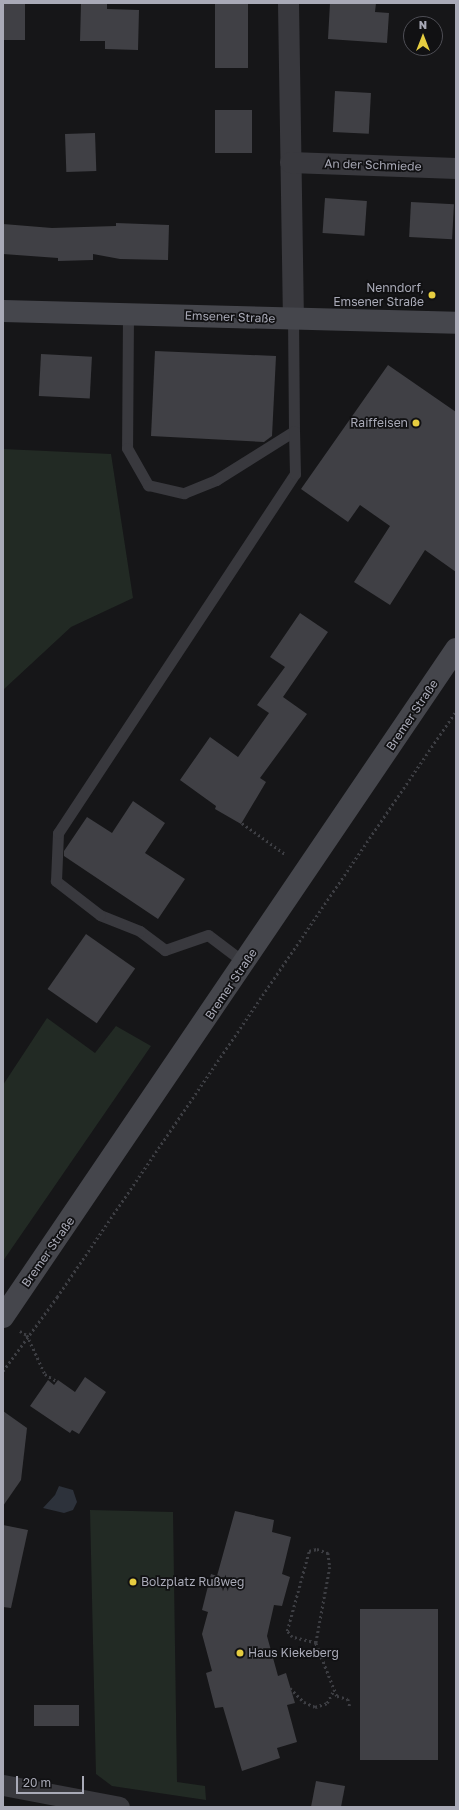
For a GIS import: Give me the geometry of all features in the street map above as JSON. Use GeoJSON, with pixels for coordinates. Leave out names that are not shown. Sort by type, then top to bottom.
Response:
{"type":"FeatureCollection","features":[{"type":"Feature","properties":{"kind":"main road","name":"Emsener Straße"},"geometry":{"type":"LineString","coordinates":[[3,310],[456,323]]}},
{"type":"Feature","properties":{"kind":"main road","name":"Bremer Straße"},"geometry":{"type":"LineString","coordinates":[[9,1322],[245,963],[456,649]]}},
{"type":"Feature","properties":{"kind":"street"},"geometry":{"type":"LineString","coordinates":[[288,3],[293,318]]}},
{"type":"Feature","properties":{"kind":"street","name":"An der Schmiede"},"geometry":{"type":"LineString","coordinates":[[290,162],[456,168]]}},
{"type":"Feature","properties":{"kind":"street"},"geometry":{"type":"LineString","coordinates":[[3,1785],[119,1807]]}},
{"type":"Feature","properties":{"kind":"lane"},"geometry":{"type":"LineString","coordinates":[[128,314],[128,448],[148,485],[184,493],[216,480],[294,431]]}},
{"type":"Feature","properties":{"kind":"lane"},"geometry":{"type":"LineString","coordinates":[[245,963],[208,935],[165,950],[140,931],[100,915],[56,881],[58,833],[294,474],[293,318]]}},
{"type":"Feature","properties":{"kind":"path"},"geometry":{"type":"LineString","coordinates":[[3,1371],[27,1335],[57,1297],[456,711]]}},
{"type":"Feature","properties":{"kind":"path"},"geometry":{"type":"LineString","coordinates":[[242,823],[285,854]]}},
{"type":"Feature","properties":{"kind":"path"},"geometry":{"type":"LineString","coordinates":[[9,1322],[27,1335],[45,1374],[56,1381]]}},
{"type":"Feature","properties":{"kind":"path"},"geometry":{"type":"LineString","coordinates":[[316,1643],[292,1637],[288,1631],[309,1551],[317,1549],[328,1553],[330,1567],[316,1643],[337,1696],[348,1699],[350,1707]]}},
{"type":"Feature","properties":{"kind":"path"},"geometry":{"type":"LineString","coordinates":[[290,1688],[304,1702],[314,1707],[327,1703],[334,1690]]}},
{"type":"Feature","properties":{"kind":"shaded area"},"geometry":{"type":"Polygon","coordinates":[[[3,449],[111,454],[133,598],[71,627],[3,690],[3,449]]]}},
{"type":"Feature","properties":{"kind":"shaded area"},"geometry":{"type":"Polygon","coordinates":[[[47,1018],[95,1053],[116,1026],[151,1046],[3,1261],[3,1085],[47,1018]]]}},
{"type":"Feature","properties":{"kind":"shaded area"},"geometry":{"type":"Polygon","coordinates":[[[59,1486],[73,1490],[77,1502],[73,1510],[64,1513],[43,1508],[55,1495],[59,1486]]]}},
{"type":"Feature","properties":{"kind":"shaded area"},"geometry":{"type":"Polygon","coordinates":[[[90,1510],[173,1512],[177,1782],[205,1786],[206,1800],[112,1786],[96,1774],[90,1510]]]}},
{"type":"Feature","properties":{"kind":"building"},"geometry":{"type":"Polygon","coordinates":[[[3,3],[25,3],[25,40],[3,40],[3,3]]]}},
{"type":"Feature","properties":{"kind":"building"},"geometry":{"type":"Polygon","coordinates":[[[215,3],[248,3],[248,68],[215,68],[215,3]]]}},
{"type":"Feature","properties":{"kind":"building"},"geometry":{"type":"Polygon","coordinates":[[[330,3],[376,3],[375,12],[389,13],[387,43],[328,39],[330,3]]]}},
{"type":"Feature","properties":{"kind":"building"},"geometry":{"type":"Polygon","coordinates":[[[81,4],[107,4],[107,9],[139,10],[138,50],[105,49],[105,41],[80,41],[81,4]]]}},
{"type":"Feature","properties":{"kind":"building"},"geometry":{"type":"Polygon","coordinates":[[[335,91],[371,93],[369,134],[333,132],[335,91]]]}},
{"type":"Feature","properties":{"kind":"building"},"geometry":{"type":"Polygon","coordinates":[[[215,110],[252,110],[252,153],[215,153],[215,110]]]}},
{"type":"Feature","properties":{"kind":"building"},"geometry":{"type":"Polygon","coordinates":[[[95,133],[96,171],[66,172],[65,134],[95,133]]]}},
{"type":"Feature","properties":{"kind":"building"},"geometry":{"type":"Polygon","coordinates":[[[325,198],[367,201],[364,236],[323,233],[325,198]]]}},
{"type":"Feature","properties":{"kind":"building"},"geometry":{"type":"Polygon","coordinates":[[[411,202],[454,204],[452,239],[409,237],[411,202]]]}},
{"type":"Feature","properties":{"kind":"building"},"geometry":{"type":"Polygon","coordinates":[[[116,223],[169,225],[168,260],[120,259],[93,254],[93,260],[58,261],[58,258],[3,254],[3,224],[52,228],[116,226],[116,223]]]}},
{"type":"Feature","properties":{"kind":"building"},"geometry":{"type":"Polygon","coordinates":[[[155,351],[276,356],[272,436],[264,442],[151,436],[155,351]]]}},
{"type":"Feature","properties":{"kind":"building"},"geometry":{"type":"Polygon","coordinates":[[[41,354],[92,357],[90,399],[39,396],[41,354]]]}},
{"type":"Feature","properties":{"kind":"building"},"geometry":{"type":"Polygon","coordinates":[[[388,365],[456,412],[456,572],[425,550],[390,605],[354,582],[390,526],[360,505],[348,522],[301,489],[388,365]]]}},
{"type":"Feature","properties":{"kind":"building"},"geometry":{"type":"Polygon","coordinates":[[[300,613],[328,632],[283,697],[307,714],[260,778],[266,782],[241,824],[215,809],[216,806],[180,780],[210,737],[238,757],[269,713],[257,705],[285,667],[270,657],[300,613]]]}},
{"type":"Feature","properties":{"kind":"building"},"geometry":{"type":"Polygon","coordinates":[[[133,801],[165,823],[145,853],[185,879],[158,919],[64,856],[64,851],[87,817],[112,833],[133,801]]]}},
{"type":"Feature","properties":{"kind":"building"},"geometry":{"type":"Polygon","coordinates":[[[86,934],[135,968],[97,1023],[48,989],[86,934]]]}},
{"type":"Feature","properties":{"kind":"building"},"geometry":{"type":"Polygon","coordinates":[[[85,1377],[106,1392],[79,1434],[72,1430],[70,1433],[30,1406],[48,1380],[54,1385],[58,1380],[75,1392],[85,1377]]]}},
{"type":"Feature","properties":{"kind":"building"},"geometry":{"type":"Polygon","coordinates":[[[3,1411],[27,1428],[21,1480],[3,1506],[3,1411]]]}},
{"type":"Feature","properties":{"kind":"building","name":"Haus Kiekeberg"},"geometry":{"type":"Polygon","coordinates":[[[235,1511],[274,1520],[272,1532],[291,1537],[282,1574],[290,1577],[282,1606],[274,1605],[267,1636],[278,1676],[286,1673],[295,1703],[287,1705],[297,1742],[277,1748],[280,1758],[242,1771],[223,1707],[215,1708],[206,1673],[212,1671],[202,1634],[208,1612],[202,1610],[211,1574],[217,1576],[235,1511]]]}},
{"type":"Feature","properties":{"kind":"building"},"geometry":{"type":"Polygon","coordinates":[[[3,1525],[28,1530],[11,1608],[3,1607],[3,1525]]]}},
{"type":"Feature","properties":{"kind":"building"},"geometry":{"type":"Polygon","coordinates":[[[360,1609],[438,1609],[438,1760],[360,1760],[360,1609]]]}},
{"type":"Feature","properties":{"kind":"building"},"geometry":{"type":"Polygon","coordinates":[[[34,1705],[79,1705],[79,1726],[34,1726],[34,1705]]]}},
{"type":"Feature","properties":{"kind":"building"},"geometry":{"type":"Polygon","coordinates":[[[316,1781],[345,1786],[341,1807],[311,1807],[316,1781]]]}},
{"type":"Feature","properties":{"kind":"place","name":"Nenndorf, Emsener Straße"},"geometry":{"type":"Point","coordinates":[432,295]}},
{"type":"Feature","properties":{"kind":"place","name":"Raiffeisen"},"geometry":{"type":"Point","coordinates":[416,423]}},
{"type":"Feature","properties":{"kind":"place","name":"Bolzplatz Rußweg"},"geometry":{"type":"Point","coordinates":[133,1582]}},
{"type":"Feature","properties":{"kind":"place","name":"Haus Kiekeberg"},"geometry":{"type":"Point","coordinates":[240,1653]}}]}
